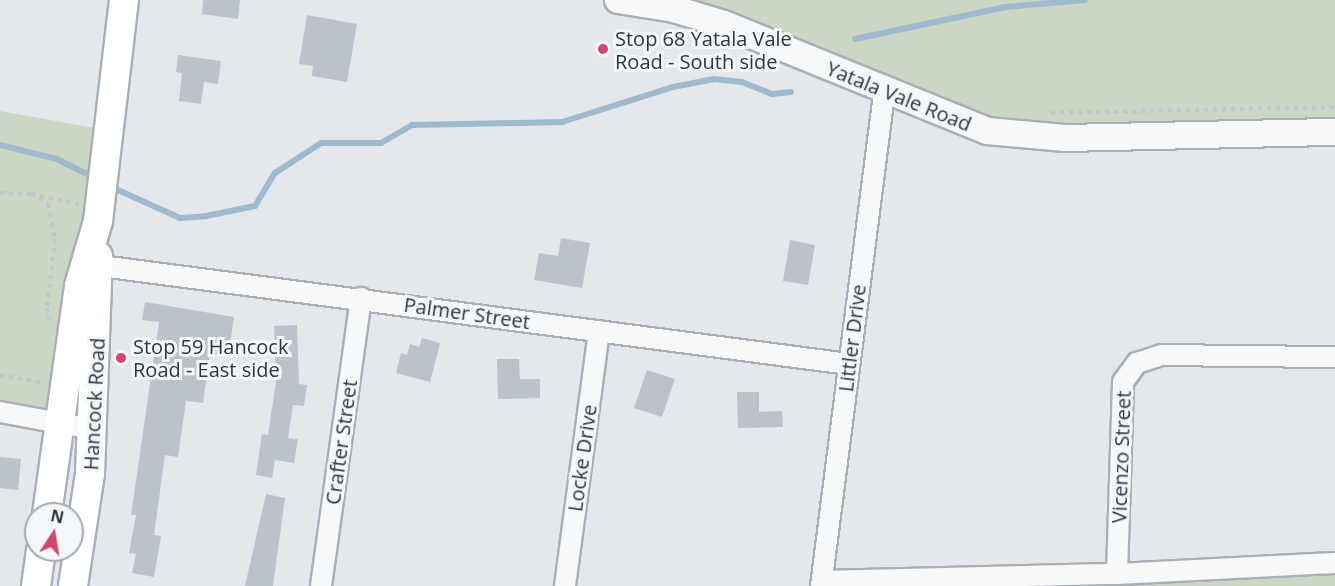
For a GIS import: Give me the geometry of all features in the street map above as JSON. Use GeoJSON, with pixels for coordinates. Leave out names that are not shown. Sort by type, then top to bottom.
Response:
{"type":"FeatureCollection","features":[{"type":"Feature","properties":{"kind":"main road","name":"Hancock Road"},"geometry":{"type":"LineString","coordinates":[[49,502],[73,333],[92,265],[124,0]]}},
{"type":"Feature","properties":{"kind":"main road","name":"Hancock Road"},"geometry":{"type":"LineString","coordinates":[[114,92],[125,69],[141,0]]}},
{"type":"Feature","properties":{"kind":"main road","name":"Hancock Road"},"geometry":{"type":"LineString","coordinates":[[73,586],[90,474],[93,429],[92,265]]}},
{"type":"Feature","properties":{"kind":"main road"},"geometry":{"type":"LineString","coordinates":[[36,586],[39,562]]}},
{"type":"Feature","properties":{"kind":"street","name":"Yatala Vale Road"},"geometry":{"type":"LineString","coordinates":[[618,0],[674,9],[724,24],[951,120],[1020,136],[1335,132]]}},
{"type":"Feature","properties":{"kind":"street","name":"Littler Drive"},"geometry":{"type":"LineString","coordinates":[[822,584],[884,91]]}},
{"type":"Feature","properties":{"kind":"street","name":"Palmer Street"},"geometry":{"type":"LineString","coordinates":[[92,265],[361,298],[849,364]]}},
{"type":"Feature","properties":{"kind":"street","name":"Crafter Street"},"geometry":{"type":"LineString","coordinates":[[321,586],[361,298]]}},
{"type":"Feature","properties":{"kind":"street","name":"Locke Drive"},"geometry":{"type":"LineString","coordinates":[[565,586],[598,331]]}},
{"type":"Feature","properties":{"kind":"street","name":"Vicenzo Street"},"geometry":{"type":"LineString","coordinates":[[1117,574],[1123,382],[1137,363],[1162,355],[1335,357]]}},
{"type":"Feature","properties":{"kind":"street"},"geometry":{"type":"LineString","coordinates":[[0,412],[93,429]]}},
{"type":"Feature","properties":{"kind":"street"},"geometry":{"type":"LineString","coordinates":[[822,584],[1117,574],[1335,562]]}},
{"type":"Feature","properties":{"kind":"path"},"geometry":{"type":"LineString","coordinates":[[1042,113],[1335,107]]}},
{"type":"Feature","properties":{"kind":"path"},"geometry":{"type":"LineString","coordinates":[[0,193],[101,198]]}},
{"type":"Feature","properties":{"kind":"path"},"geometry":{"type":"LineString","coordinates":[[31,194],[48,204],[55,239],[47,308],[51,325],[73,333]]}},
{"type":"Feature","properties":{"kind":"path"},"geometry":{"type":"LineString","coordinates":[[0,375],[65,387]]}},
{"type":"Feature","properties":{"kind":"green space"},"geometry":{"type":"Polygon","coordinates":[[[612,0],[1335,0],[1335,132],[987,131],[724,24],[612,0]]]}},
{"type":"Feature","properties":{"kind":"green space"},"geometry":{"type":"Polygon","coordinates":[[[0,111],[95,128],[60,423],[0,412],[0,111]]]}},
{"type":"Feature","properties":{"kind":"green space"},"geometry":{"type":"Polygon","coordinates":[[[1335,572],[1335,586],[961,586],[1335,572]]]}},
{"type":"Feature","properties":{"kind":"building"},"geometry":{"type":"Polygon","coordinates":[[[203,0],[240,0],[238,19],[202,14],[203,0]]]}},
{"type":"Feature","properties":{"kind":"building"},"geometry":{"type":"Polygon","coordinates":[[[307,15],[357,24],[347,82],[312,76],[313,66],[299,64],[307,15]]]}},
{"type":"Feature","properties":{"kind":"building"},"geometry":{"type":"Polygon","coordinates":[[[178,55],[221,61],[218,84],[204,82],[201,104],[179,101],[182,73],[176,72],[178,55]]]}},
{"type":"Feature","properties":{"kind":"building"},"geometry":{"type":"Polygon","coordinates":[[[561,238],[590,243],[582,288],[534,280],[539,253],[558,256],[561,238]]]}},
{"type":"Feature","properties":{"kind":"building"},"geometry":{"type":"Polygon","coordinates":[[[790,240],[815,245],[808,285],[783,281],[790,240]]]}},
{"type":"Feature","properties":{"kind":"building"},"geometry":{"type":"Polygon","coordinates":[[[145,302],[234,317],[228,357],[210,354],[203,403],[186,401],[178,457],[165,455],[154,535],[161,536],[154,577],[132,573],[136,554],[129,553],[136,515],[131,515],[159,322],[142,320],[145,302]]]}},
{"type":"Feature","properties":{"kind":"building"},"geometry":{"type":"Polygon","coordinates":[[[297,325],[299,384],[307,385],[304,406],[293,405],[288,438],[298,439],[294,463],[275,460],[272,478],[256,475],[262,434],[268,435],[276,381],[274,326],[297,325]]]}},
{"type":"Feature","properties":{"kind":"building"},"geometry":{"type":"Polygon","coordinates":[[[422,338],[440,343],[430,382],[396,373],[401,353],[407,355],[410,344],[419,347],[422,338]]]}},
{"type":"Feature","properties":{"kind":"building"},"geometry":{"type":"Polygon","coordinates":[[[497,359],[519,359],[520,379],[540,379],[540,398],[498,399],[497,359]]]}},
{"type":"Feature","properties":{"kind":"building"},"geometry":{"type":"Polygon","coordinates":[[[647,370],[675,379],[662,417],[634,408],[647,370]]]}},
{"type":"Feature","properties":{"kind":"building"},"geometry":{"type":"Polygon","coordinates":[[[737,392],[759,392],[759,412],[782,411],[783,427],[738,428],[737,392]]]}},
{"type":"Feature","properties":{"kind":"building"},"geometry":{"type":"Polygon","coordinates":[[[0,457],[21,459],[18,490],[0,488],[0,457]]]}},
{"type":"Feature","properties":{"kind":"building"},"geometry":{"type":"Polygon","coordinates":[[[266,494],[285,498],[273,586],[245,586],[266,494]]]}},
{"type":"Feature","properties":{"kind":"waterway"},"geometry":{"type":"LineString","coordinates":[[855,39],[1006,7],[1085,0]]}},
{"type":"Feature","properties":{"kind":"waterway"},"geometry":{"type":"LineString","coordinates":[[109,186],[180,218],[206,216],[255,206],[275,173],[321,143],[381,143],[412,125],[562,122],[673,87],[714,79],[742,82],[772,94],[791,92]]}},
{"type":"Feature","properties":{"kind":"waterway"},"geometry":{"type":"LineString","coordinates":[[0,145],[57,159],[95,178]]}},
{"type":"Feature","properties":{"kind":"place","name":"Stop 68 Yatala Vale Road - South side"},"geometry":{"type":"Point","coordinates":[603,49]}},
{"type":"Feature","properties":{"kind":"place","name":"Stop 59 Hancock Road - East side"},"geometry":{"type":"Point","coordinates":[121,358]}}]}
